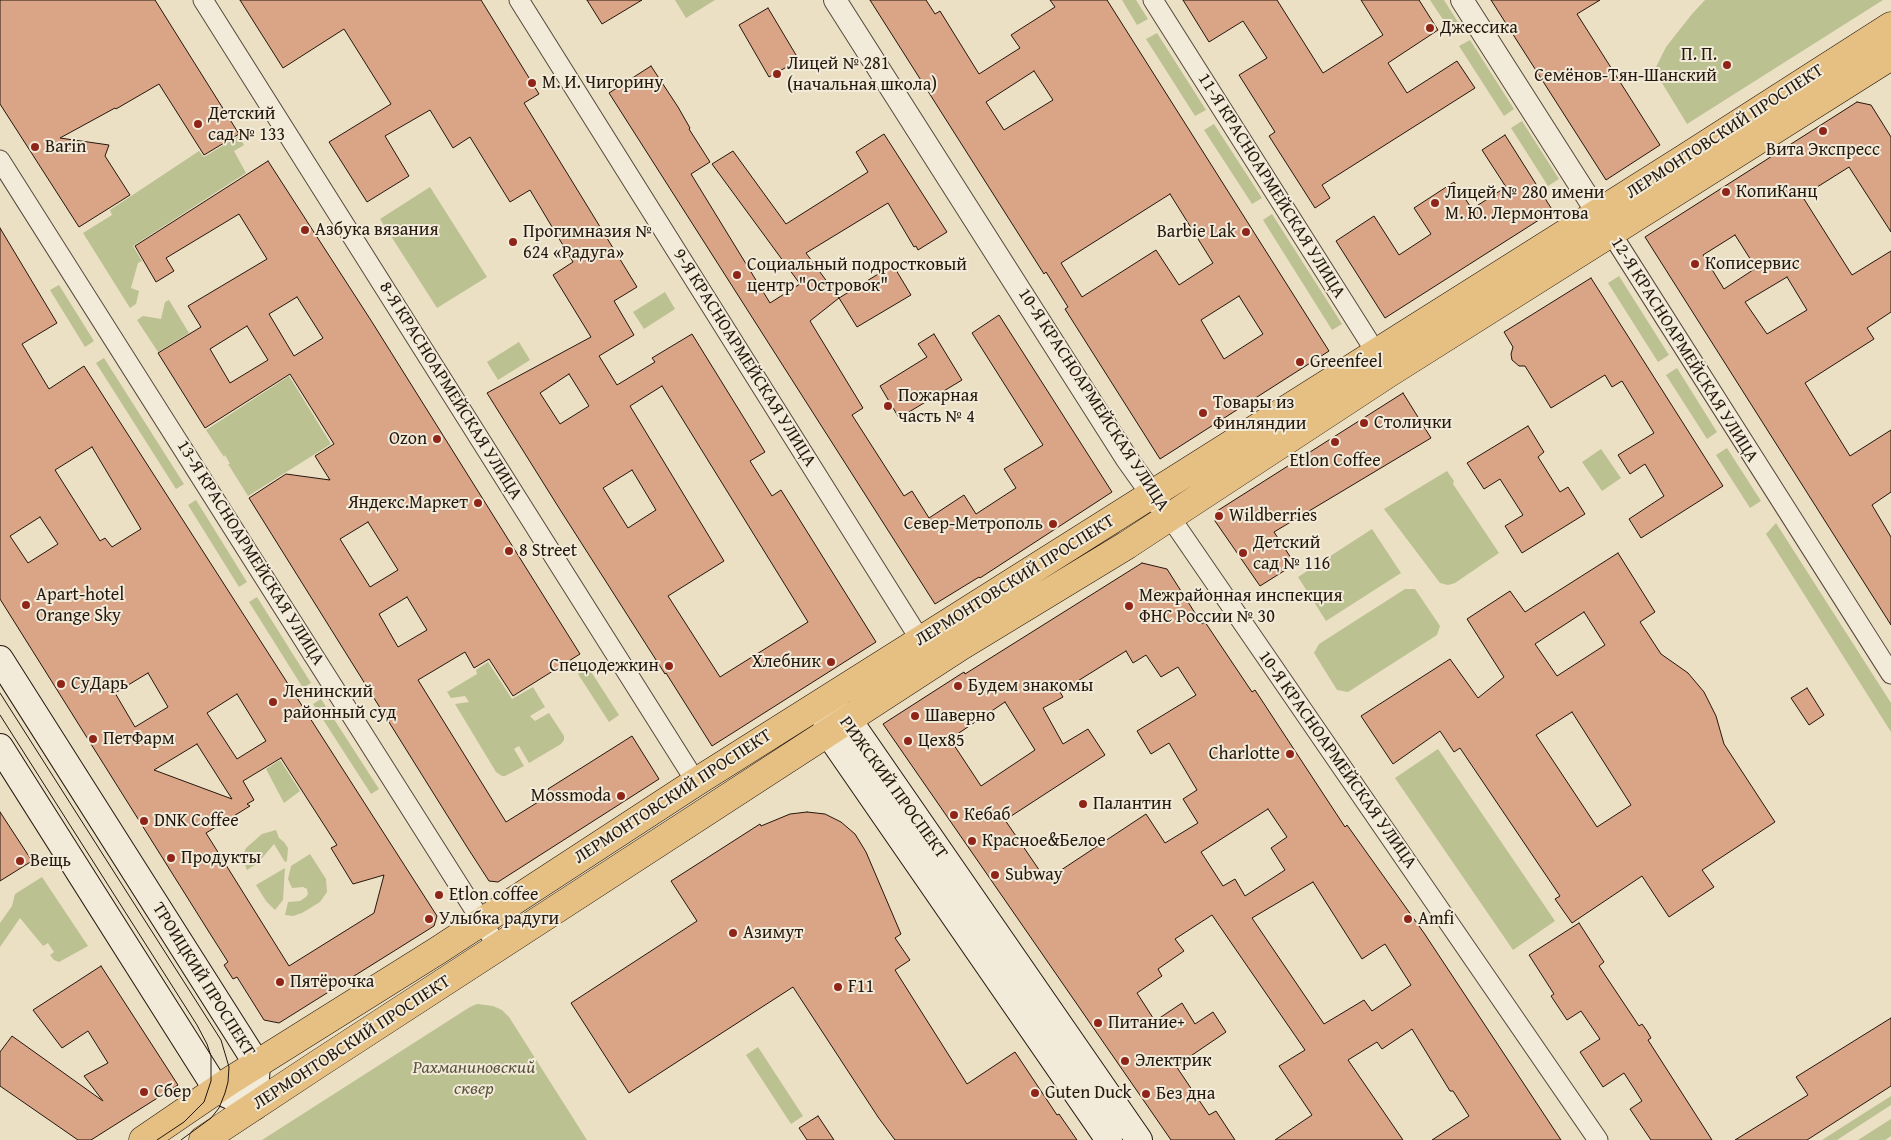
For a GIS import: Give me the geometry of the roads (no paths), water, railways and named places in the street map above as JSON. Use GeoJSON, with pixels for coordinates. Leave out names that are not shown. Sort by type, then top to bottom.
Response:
{"type":"FeatureCollection","features":[{"type":"Feature","properties":{"kind":"main road","name":"ЛЕРМОНТОВСКИЙ ПРОСПЕКТ"},"geometry":{"type":"LineString","coordinates":[[143,1140],[257,1064],[696,782],[1152,494],[1382,362],[1886,50]]}},
{"type":"Feature","properties":{"kind":"main road","name":"ЛЕРМОНТОВСКИЙ ПРОСПЕКТ"},"geometry":{"type":"LineString","coordinates":[[204,1140],[961,646],[1170,517],[1382,362]]}},
{"type":"Feature","properties":{"kind":"main road","name":"ТРОИЦКИЙ ПРОСПЕКТ"},"geometry":{"type":"LineString","coordinates":[[0,659],[257,1064],[254,1107]]}},
{"type":"Feature","properties":{"kind":"main road","name":"РИЖСКИЙ ПРОСПЕКТ"},"geometry":{"type":"LineString","coordinates":[[824,701],[838,726],[1109,1140]]}},
{"type":"Feature","properties":{"kind":"main road","name":"РИЖСКИЙ ПРОСПЕКТ"},"geometry":{"type":"LineString","coordinates":[[838,726],[1139,1140]]}},
{"type":"Feature","properties":{"kind":"main road"},"geometry":{"type":"LineString","coordinates":[[0,747],[217,1090],[254,1107]]}},
{"type":"Feature","properties":{"kind":"street","name":"8-Я КРАСНОАРМЕЙСКАЯ УЛИЦА"},"geometry":{"type":"LineString","coordinates":[[203,0],[696,782]]}},
{"type":"Feature","properties":{"kind":"street","name":"9-Я КРАСНОАРМЕЙСКАЯ УЛИЦА"},"geometry":{"type":"LineString","coordinates":[[519,0],[921,640]]}},
{"type":"Feature","properties":{"kind":"street","name":"10-Я КРАСНОАРМЕЙСКАЯ УЛИЦА"},"geometry":{"type":"LineString","coordinates":[[835,0],[1127,459],[1170,517],[1598,1140]]}},
{"type":"Feature","properties":{"kind":"street","name":"11-Я КРАСНОАРМЕЙСКАЯ УЛИЦА"},"geometry":{"type":"LineString","coordinates":[[1153,0],[1382,362]]}},
{"type":"Feature","properties":{"kind":"street","name":"12-Я КРАСНОАРМЕЙСКАЯ УЛИЦА"},"geometry":{"type":"LineString","coordinates":[[1462,0],[1891,674]]}},
{"type":"Feature","properties":{"kind":"street","name":"13-Я КРАСНОАРМЕЙСКАЯ УЛИЦА"},"geometry":{"type":"LineString","coordinates":[[2,166],[498,947]]}},
{"type":"Feature","properties":{"kind":"tram line"},"geometry":{"type":"LineString","coordinates":[[0,693],[221,1040],[229,1067],[225,1093],[219,1108],[211,1118],[181,1140]]}},
{"type":"Feature","properties":{"kind":"tram line"},"geometry":{"type":"LineString","coordinates":[[0,715],[197,1025],[207,1044],[211,1056],[211,1081],[204,1102],[184,1122],[157,1140]]}},
{"type":"Feature","properties":{"kind":"place","name":"Джессика"},"geometry":{"type":"Point","coordinates":[1430,28]}},
{"type":"Feature","properties":{"kind":"place","name":"П. П. Семёнов-Тян-Шанский"},"geometry":{"type":"Point","coordinates":[1727,65]}},
{"type":"Feature","properties":{"kind":"place","name":"Лицей № 281 (начальная школа)"},"geometry":{"type":"Point","coordinates":[777,74]}},
{"type":"Feature","properties":{"kind":"place","name":"М. И. Чигорину"},"geometry":{"type":"Point","coordinates":[532,83]}},
{"type":"Feature","properties":{"kind":"place","name":"Детский сад № 133"},"geometry":{"type":"Point","coordinates":[198,124]}},
{"type":"Feature","properties":{"kind":"place","name":"Вита Экспресс"},"geometry":{"type":"Point","coordinates":[1823,131]}},
{"type":"Feature","properties":{"kind":"place","name":"Barin"},"geometry":{"type":"Point","coordinates":[35,147]}},
{"type":"Feature","properties":{"kind":"place","name":"КопиКанц"},"geometry":{"type":"Point","coordinates":[1726,192]}},
{"type":"Feature","properties":{"kind":"place","name":"Лицей № 280 имени М. Ю. Лермонтова"},"geometry":{"type":"Point","coordinates":[1435,203]}},
{"type":"Feature","properties":{"kind":"place","name":"Азбука вязания"},"geometry":{"type":"Point","coordinates":[305,230]}},
{"type":"Feature","properties":{"kind":"place","name":"Barbie Lak"},"geometry":{"type":"Point","coordinates":[1246,232]}},
{"type":"Feature","properties":{"kind":"place","name":"Прогимназия № 624 «Радуга»"},"geometry":{"type":"Point","coordinates":[513,242]}},
{"type":"Feature","properties":{"kind":"place","name":"Кописервис"},"geometry":{"type":"Point","coordinates":[1695,264]}},
{"type":"Feature","properties":{"kind":"place","name":"Социальный подростковый центр \"Островок\""},"geometry":{"type":"Point","coordinates":[737,275]}},
{"type":"Feature","properties":{"kind":"place","name":"Greenfeel"},"geometry":{"type":"Point","coordinates":[1300,362]}},
{"type":"Feature","properties":{"kind":"place","name":"Пожарная часть № 4"},"geometry":{"type":"Point","coordinates":[888,406]}},
{"type":"Feature","properties":{"kind":"place","name":"Товары из Финляндии"},"geometry":{"type":"Point","coordinates":[1203,413]}},
{"type":"Feature","properties":{"kind":"place","name":"Столички"},"geometry":{"type":"Point","coordinates":[1364,423]}},
{"type":"Feature","properties":{"kind":"place","name":"Ozon"},"geometry":{"type":"Point","coordinates":[437,439]}},
{"type":"Feature","properties":{"kind":"place","name":"Etlon Coffee"},"geometry":{"type":"Point","coordinates":[1335,442]}},
{"type":"Feature","properties":{"kind":"place","name":"Яндекс.Маркет"},"geometry":{"type":"Point","coordinates":[478,503]}},
{"type":"Feature","properties":{"kind":"place","name":"Wildberries"},"geometry":{"type":"Point","coordinates":[1219,516]}},
{"type":"Feature","properties":{"kind":"place","name":"Север-Метрополь"},"geometry":{"type":"Point","coordinates":[1053,524]}},
{"type":"Feature","properties":{"kind":"place","name":"8 Street"},"geometry":{"type":"Point","coordinates":[509,551]}},
{"type":"Feature","properties":{"kind":"place","name":"Детский сад № 116"},"geometry":{"type":"Point","coordinates":[1243,553]}},
{"type":"Feature","properties":{"kind":"place","name":"Apart-hotel Orange Sky"},"geometry":{"type":"Point","coordinates":[26,605]}},
{"type":"Feature","properties":{"kind":"place","name":"Межрайонная инспекция ФНС России № 30"},"geometry":{"type":"Point","coordinates":[1129,606]}},
{"type":"Feature","properties":{"kind":"place","name":"Хлебник"},"geometry":{"type":"Point","coordinates":[831,662]}},
{"type":"Feature","properties":{"kind":"place","name":"Спецодежкин"},"geometry":{"type":"Point","coordinates":[669,666]}},
{"type":"Feature","properties":{"kind":"place","name":"СуДарь"},"geometry":{"type":"Point","coordinates":[61,684]}},
{"type":"Feature","properties":{"kind":"place","name":"Будем знакомы"},"geometry":{"type":"Point","coordinates":[958,686]}},
{"type":"Feature","properties":{"kind":"place","name":"Ленинский районный суд"},"geometry":{"type":"Point","coordinates":[273,702]}},
{"type":"Feature","properties":{"kind":"place","name":"Шаверно"},"geometry":{"type":"Point","coordinates":[915,716]}},
{"type":"Feature","properties":{"kind":"place","name":"ПетФарм"},"geometry":{"type":"Point","coordinates":[93,739]}},
{"type":"Feature","properties":{"kind":"place","name":"Цех85"},"geometry":{"type":"Point","coordinates":[908,741]}},
{"type":"Feature","properties":{"kind":"place","name":"Charlotte"},"geometry":{"type":"Point","coordinates":[1290,754]}},
{"type":"Feature","properties":{"kind":"place","name":"Mossmoda"},"geometry":{"type":"Point","coordinates":[621,796]}},
{"type":"Feature","properties":{"kind":"place","name":"Палантин"},"geometry":{"type":"Point","coordinates":[1083,804]}},
{"type":"Feature","properties":{"kind":"place","name":"Кебаб"},"geometry":{"type":"Point","coordinates":[954,815]}},
{"type":"Feature","properties":{"kind":"place","name":"DNK Coffee"},"geometry":{"type":"Point","coordinates":[144,821]}},
{"type":"Feature","properties":{"kind":"place","name":"Красное&Белое"},"geometry":{"type":"Point","coordinates":[972,841]}},
{"type":"Feature","properties":{"kind":"place","name":"Продукты"},"geometry":{"type":"Point","coordinates":[171,858]}},
{"type":"Feature","properties":{"kind":"place","name":"Вещь"},"geometry":{"type":"Point","coordinates":[20,861]}},
{"type":"Feature","properties":{"kind":"place","name":"Subway"},"geometry":{"type":"Point","coordinates":[995,875]}},
{"type":"Feature","properties":{"kind":"place","name":"Etlon coffee"},"geometry":{"type":"Point","coordinates":[439,895]}},
{"type":"Feature","properties":{"kind":"place","name":"Улыбка радуги"},"geometry":{"type":"Point","coordinates":[429,919]}},
{"type":"Feature","properties":{"kind":"place","name":"Amfi"},"geometry":{"type":"Point","coordinates":[1408,919]}},
{"type":"Feature","properties":{"kind":"place","name":"Азимут"},"geometry":{"type":"Point","coordinates":[733,933]}},
{"type":"Feature","properties":{"kind":"place","name":"Пятёрочка"},"geometry":{"type":"Point","coordinates":[280,982]}},
{"type":"Feature","properties":{"kind":"place","name":"F11"},"geometry":{"type":"Point","coordinates":[838,987]}},
{"type":"Feature","properties":{"kind":"place","name":"Питание+"},"geometry":{"type":"Point","coordinates":[1098,1023]}},
{"type":"Feature","properties":{"kind":"place","name":"Электрик"},"geometry":{"type":"Point","coordinates":[1125,1061]}},
{"type":"Feature","properties":{"kind":"place","name":"Сбер"},"geometry":{"type":"Point","coordinates":[144,1092]}},
{"type":"Feature","properties":{"kind":"place","name":"Guten Duck"},"geometry":{"type":"Point","coordinates":[1035,1093]}},
{"type":"Feature","properties":{"kind":"place","name":"Без дна"},"geometry":{"type":"Point","coordinates":[1146,1094]}},
{"type":"Feature","properties":{"kind":"park label","name":"Рахманиновский сквер"},"geometry":{"type":"Point","coordinates":[474,1078]}}]}
